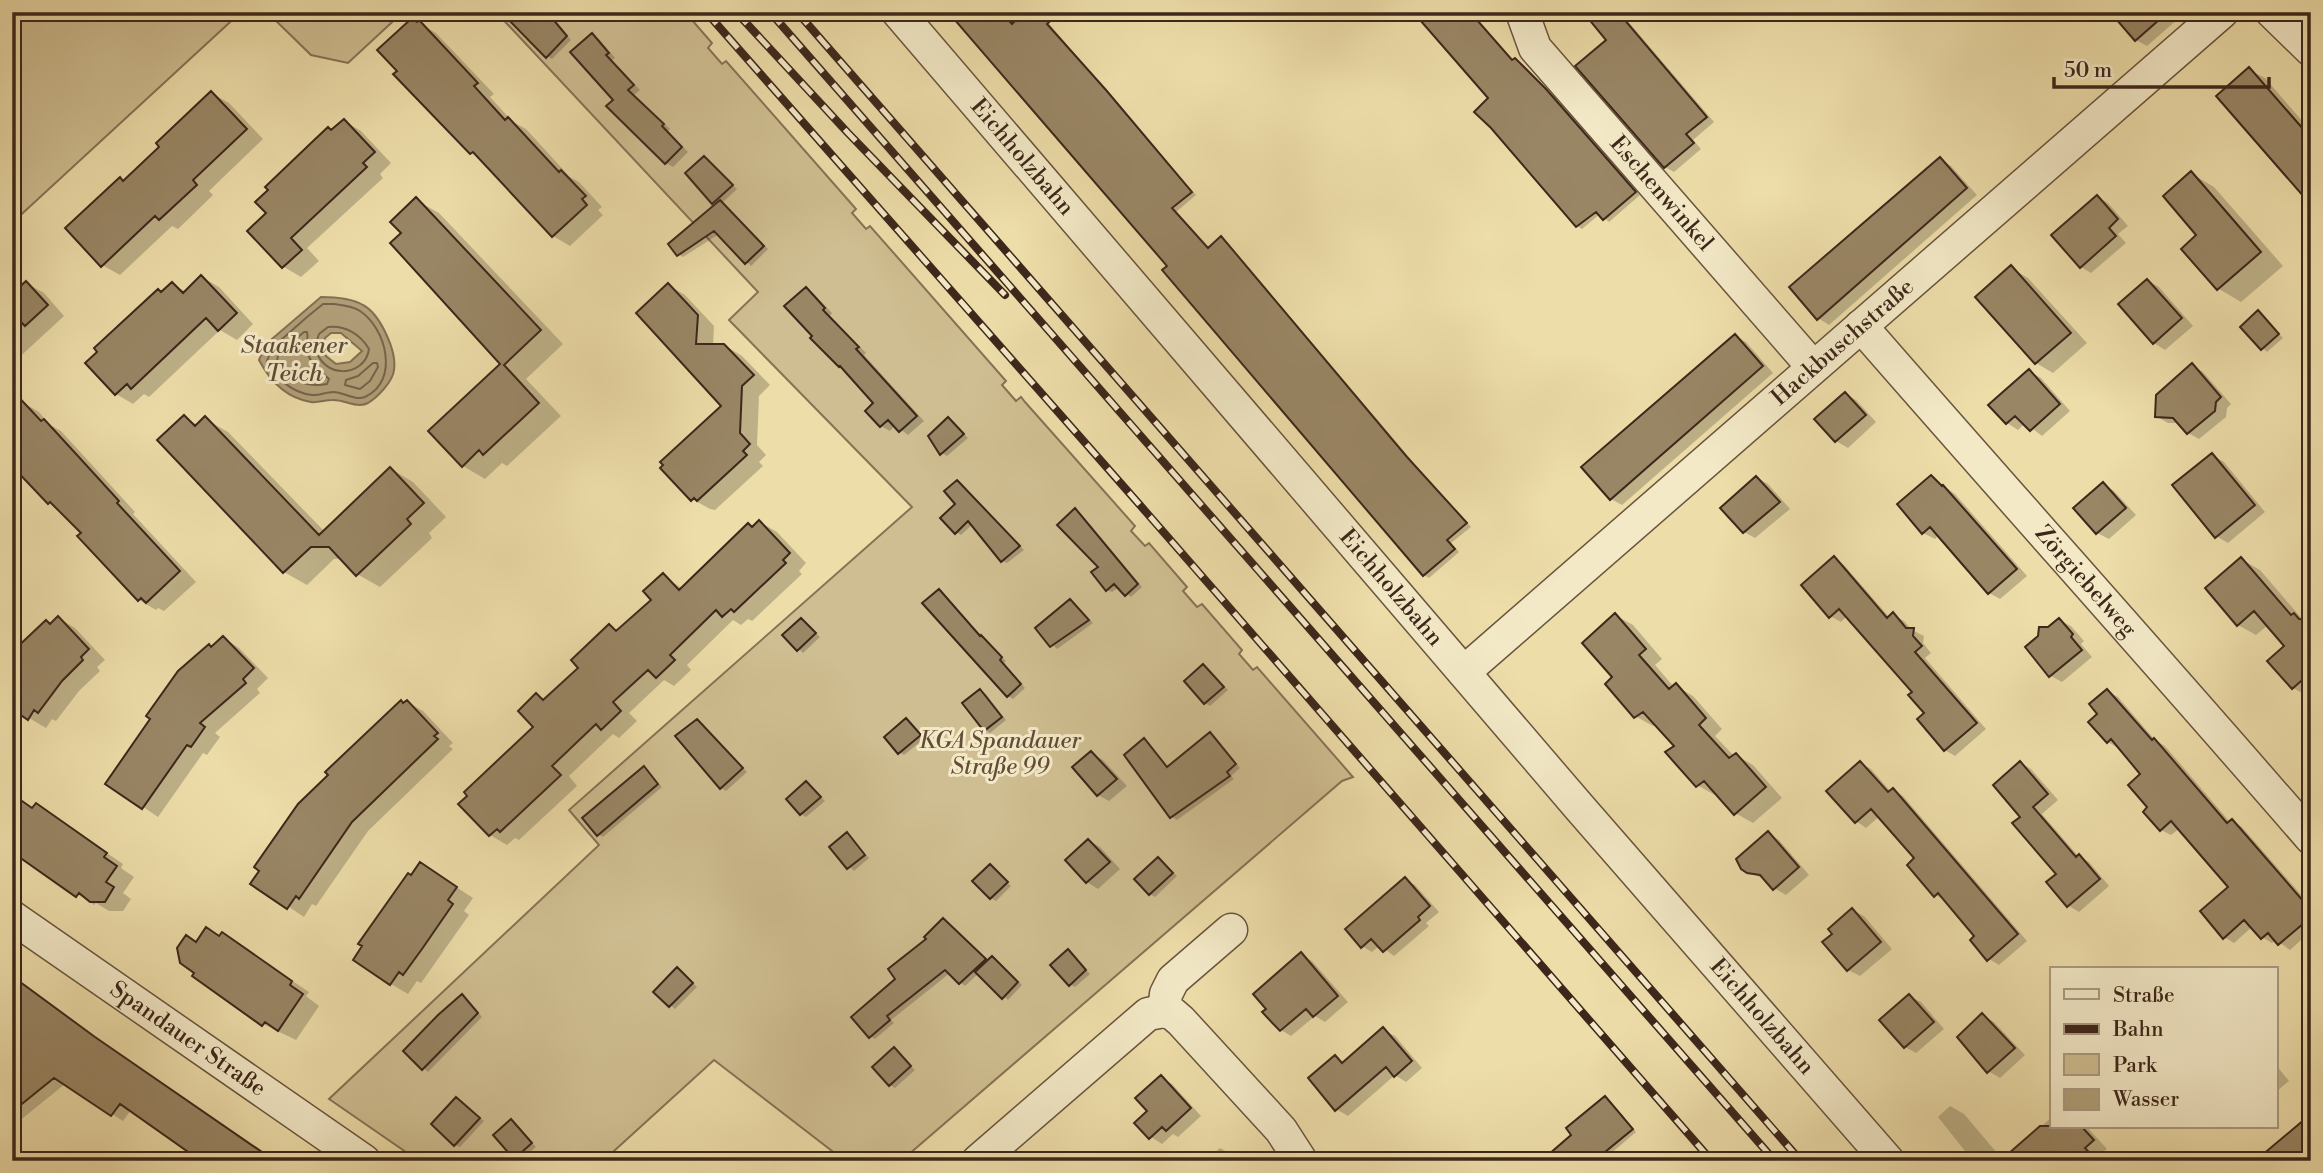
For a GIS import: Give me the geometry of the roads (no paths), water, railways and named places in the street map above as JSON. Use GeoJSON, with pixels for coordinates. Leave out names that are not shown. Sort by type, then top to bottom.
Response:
{"type":"FeatureCollection","features":[{"type":"Feature","properties":{"kind":"street","name":"Eichholzbahn"},"geometry":{"type":"LineString","coordinates":[[898,12],[1888,1161]]}},
{"type":"Feature","properties":{"kind":"street","name":"Eschenwinkel"},"geometry":{"type":"LineString","coordinates":[[1522,12],[1535,48],[1813,367]]}},
{"type":"Feature","properties":{"kind":"street","name":"Hackbuschstraße"},"geometry":{"type":"LineString","coordinates":[[1464,672],[2222,12]]}},
{"type":"Feature","properties":{"kind":"street"},"geometry":{"type":"LineString","coordinates":[[2272,12],[2311,50]]}},
{"type":"Feature","properties":{"kind":"street","name":"Zörgiebelweg"},"geometry":{"type":"LineString","coordinates":[[1860,326],[2191,698],[2311,838]]}},
{"type":"Feature","properties":{"kind":"street","name":"Spandauer Straße"},"geometry":{"type":"LineString","coordinates":[[12,917],[364,1161]]}},
{"type":"Feature","properties":{"kind":"street"},"geometry":{"type":"LineString","coordinates":[[1164,1011],[1166,994],[1173,980],[1231,930]]}},
{"type":"Feature","properties":{"kind":"street"},"geometry":{"type":"LineString","coordinates":[[978,1161],[1148,1014],[1164,1011],[1181,1021],[1282,1130],[1301,1161]]}},
{"type":"Feature","properties":{"kind":"water","name":"Staakener Teich"},"geometry":{"type":"Polygon","coordinates":[[[321,297],[348,299],[369,310],[381,325],[393,353],[394,370],[384,388],[364,405],[332,400],[311,402],[286,392],[268,375],[259,360],[266,344],[321,297]],[[331,333],[325,338],[322,347],[326,356],[336,364],[350,362],[362,351],[341,333],[331,333]]]}},
{"type":"Feature","properties":{"kind":"railway"},"geometry":{"type":"LineString","coordinates":[[706,12],[1712,1161]]}},
{"type":"Feature","properties":{"kind":"railway"},"geometry":{"type":"LineString","coordinates":[[736,12],[848,133],[1005,295]]}},
{"type":"Feature","properties":{"kind":"railway"},"geometry":{"type":"LineString","coordinates":[[770,12],[1775,1161]]}},
{"type":"Feature","properties":{"kind":"railway"},"geometry":{"type":"LineString","coordinates":[[797,12],[1801,1161]]}},
{"type":"Feature","properties":{"kind":"park label","name":"KGA Spandauer Straße 99"},"geometry":{"type":"Point","coordinates":[1000,754]}}]}
